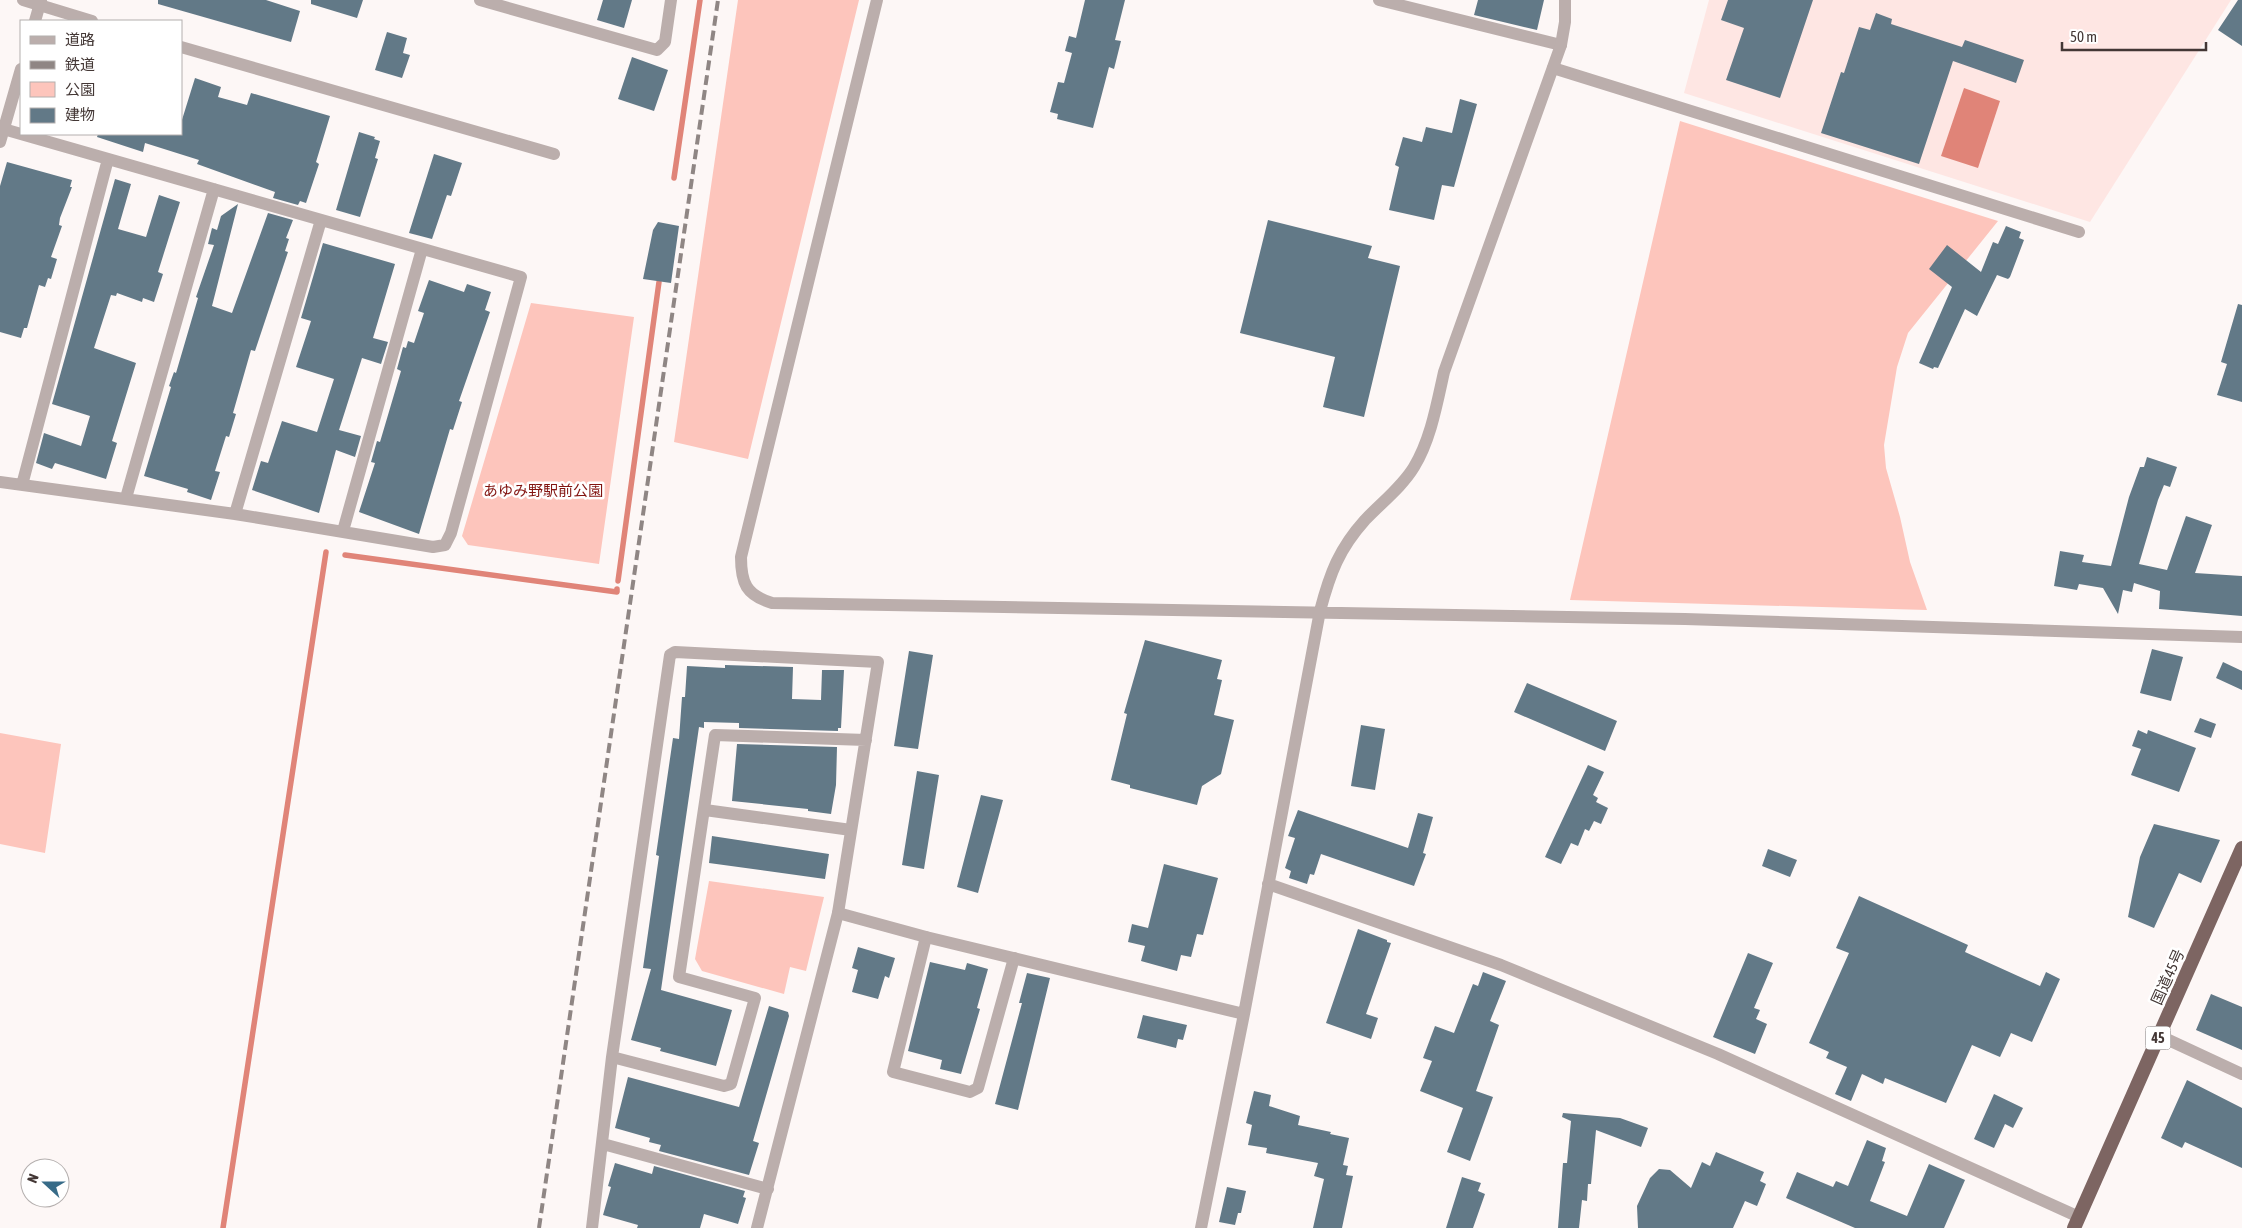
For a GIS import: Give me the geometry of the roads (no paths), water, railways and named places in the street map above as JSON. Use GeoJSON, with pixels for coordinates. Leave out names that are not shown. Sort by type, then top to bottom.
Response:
{"type":"FeatureCollection","features":[{"type":"Feature","properties":{"kind":"highway","name":"国道45号"},"geometry":{"type":"LineString","coordinates":[[2076,1222],[2242,848]]}},
{"type":"Feature","properties":{"kind":"street"},"geometry":{"type":"LineString","coordinates":[[23,0],[40,2],[89,20]]}},
{"type":"Feature","properties":{"kind":"street"},"geometry":{"type":"LineString","coordinates":[[480,0],[513,5],[656,50],[665,42],[672,0]]}},
{"type":"Feature","properties":{"kind":"street"},"geometry":{"type":"LineString","coordinates":[[877,0],[741,557],[741,576],[748,589],[758,598],[772,602],[1694,619],[2242,637]]}},
{"type":"Feature","properties":{"kind":"street"},"geometry":{"type":"LineString","coordinates":[[1379,0],[1561,45]]}},
{"type":"Feature","properties":{"kind":"street"},"geometry":{"type":"LineString","coordinates":[[1201,1228],[1244,1014],[1320,611],[1329,574],[1343,550],[1364,521],[1415,466],[1431,427],[1444,372],[1561,45],[1565,22],[1564,0]]}},
{"type":"Feature","properties":{"kind":"street"},"geometry":{"type":"LineString","coordinates":[[35,20],[40,2]]}},
{"type":"Feature","properties":{"kind":"street"},"geometry":{"type":"LineString","coordinates":[[182,47],[554,154]]}},
{"type":"Feature","properties":{"kind":"street"},"geometry":{"type":"LineString","coordinates":[[1553,68],[2079,232]]}},
{"type":"Feature","properties":{"kind":"street"},"geometry":{"type":"LineString","coordinates":[[0,142],[2,129],[20,72]]}},
{"type":"Feature","properties":{"kind":"street"},"geometry":{"type":"LineString","coordinates":[[2,129],[20,134]]}},
{"type":"Feature","properties":{"kind":"street"},"geometry":{"type":"LineString","coordinates":[[0,482],[235,514],[433,547],[445,545],[451,533],[521,277],[23,135]]}},
{"type":"Feature","properties":{"kind":"street"},"geometry":{"type":"LineString","coordinates":[[22,485],[108,159]]}},
{"type":"Feature","properties":{"kind":"street"},"geometry":{"type":"LineString","coordinates":[[126,498],[214,189]]}},
{"type":"Feature","properties":{"kind":"street"},"geometry":{"type":"LineString","coordinates":[[235,514],[321,220]]}},
{"type":"Feature","properties":{"kind":"street"},"geometry":{"type":"LineString","coordinates":[[343,531],[422,249]]}},
{"type":"Feature","properties":{"kind":"street"},"geometry":{"type":"LineString","coordinates":[[592,1228],[612,1057],[670,655],[675,652],[878,662],[838,913],[757,1228]]}},
{"type":"Feature","properties":{"kind":"street"},"geometry":{"type":"LineString","coordinates":[[612,1057],[724,1086],[731,1084],[755,998],[679,977],[715,735],[866,740]]}},
{"type":"Feature","properties":{"kind":"street"},"geometry":{"type":"LineString","coordinates":[[705,810],[851,830]]}},
{"type":"Feature","properties":{"kind":"street"},"geometry":{"type":"LineString","coordinates":[[1268,884],[1501,964],[1718,1054],[2076,1222]]}},
{"type":"Feature","properties":{"kind":"street"},"geometry":{"type":"LineString","coordinates":[[838,913],[926,937],[1244,1014]]}},
{"type":"Feature","properties":{"kind":"street"},"geometry":{"type":"LineString","coordinates":[[926,937],[893,1072],[970,1092],[978,1088],[1014,958]]}},
{"type":"Feature","properties":{"kind":"street"},"geometry":{"type":"LineString","coordinates":[[2160,1036],[2242,1074]]}},
{"type":"Feature","properties":{"kind":"street"},"geometry":{"type":"LineString","coordinates":[[603,1144],[768,1189]]}},
{"type":"Feature","properties":{"kind":"waterway"},"geometry":{"type":"LineString","coordinates":[[674,178],[700,0]]}},
{"type":"Feature","properties":{"kind":"waterway"},"geometry":{"type":"LineString","coordinates":[[618,581],[659,282]]}},
{"type":"Feature","properties":{"kind":"waterway"},"geometry":{"type":"LineString","coordinates":[[223,1228],[326,552]]}},
{"type":"Feature","properties":{"kind":"waterway"},"geometry":{"type":"LineString","coordinates":[[345,555],[617,592],[617,589]]}},
{"type":"Feature","properties":{"kind":"railway"},"geometry":{"type":"LineString","coordinates":[[539,1228],[718,0]]}},
{"type":"Feature","properties":{"kind":"park label","name":"あゆみ野駅前公園"},"geometry":{"type":"Point","coordinates":[543,491]}}]}
